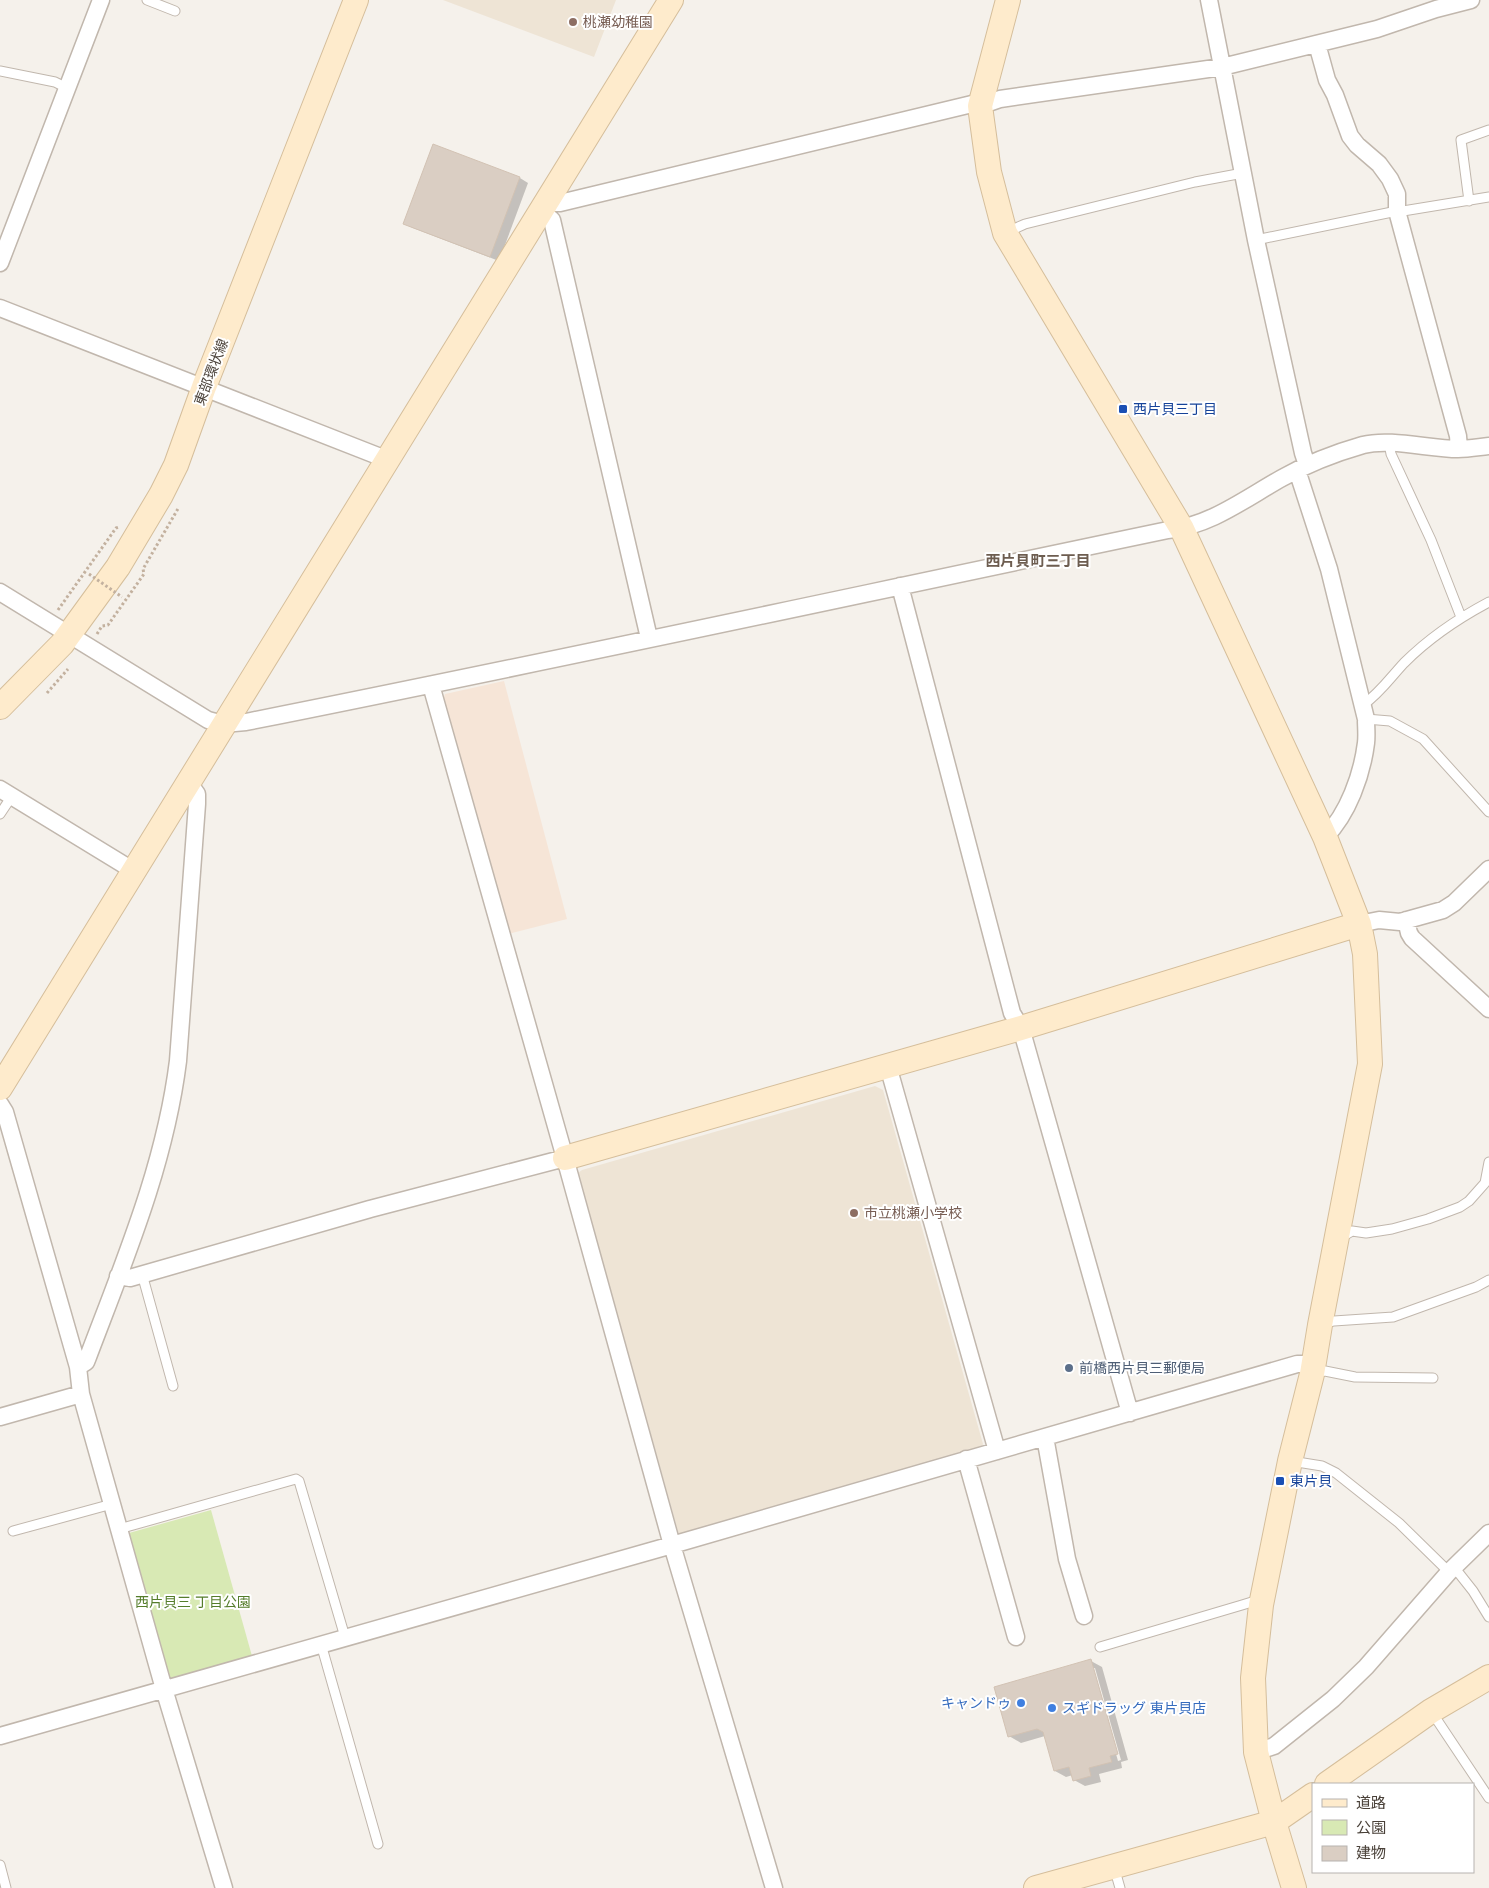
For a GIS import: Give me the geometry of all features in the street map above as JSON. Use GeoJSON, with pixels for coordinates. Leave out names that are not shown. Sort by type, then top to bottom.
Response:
{"type":"FeatureCollection","features":[{"type":"Feature","properties":{"kind":"street"},"geometry":{"type":"LineString","coordinates":[[0,263],[101,0]]}},
{"type":"Feature","properties":{"kind":"street","name":"東部環状線"},"geometry":{"type":"LineString","coordinates":[[0,707],[62,644],[118,567],[161,495],[176,465],[204,387],[356,0]]}},
{"type":"Feature","properties":{"kind":"street"},"geometry":{"type":"LineString","coordinates":[[0,1088],[189,783],[223,724],[672,0]]}},
{"type":"Feature","properties":{"kind":"street"},"geometry":{"type":"LineString","coordinates":[[1008,0],[980,106],[989,172],[1005,233],[1182,529],[1325,837],[1359,924],[1365,954],[1370,1064],[1312,1374],[1290,1461],[1261,1605],[1253,1678],[1256,1752],[1274,1822],[1294,1888]]}},
{"type":"Feature","properties":{"kind":"street"},"geometry":{"type":"LineString","coordinates":[[1209,0],[1256,240],[1303,453],[1302,468],[1365,712],[1366,742],[1356,784],[1340,819],[1325,837]]}},
{"type":"Feature","properties":{"kind":"street"},"geometry":{"type":"LineString","coordinates":[[545,204],[560,203],[972,104],[980,106],[1000,99],[1222,67],[1377,29],[1435,5],[1471,0]]}},
{"type":"Feature","properties":{"kind":"street"},"geometry":{"type":"LineString","coordinates":[[1317,44],[1327,80],[1336,95],[1350,136],[1357,145],[1379,164],[1390,178],[1397,194],[1397,211],[1458,436],[1459,449]]}},
{"type":"Feature","properties":{"kind":"street"},"geometry":{"type":"LineString","coordinates":[[545,204],[552,220],[649,638]]}},
{"type":"Feature","properties":{"kind":"street"},"geometry":{"type":"LineString","coordinates":[[0,308],[378,456],[387,462]]}},
{"type":"Feature","properties":{"kind":"street"},"geometry":{"type":"LineString","coordinates":[[0,592],[208,720],[223,724],[246,722],[1168,530],[1182,529],[1208,519],[1254,496],[1302,468],[1362,445],[1389,443],[1459,449],[1489,446]]}},
{"type":"Feature","properties":{"kind":"street"},"geometry":{"type":"LineString","coordinates":[[900,586],[1012,1014],[1021,1028],[1130,1413]]}},
{"type":"Feature","properties":{"kind":"street"},"geometry":{"type":"LineString","coordinates":[[431,685],[672,1545],[774,1888]]}},
{"type":"Feature","properties":{"kind":"street"},"geometry":{"type":"LineString","coordinates":[[78,1367],[86,1362],[156,1171],[174,1098],[197,804],[197,794],[189,783]]}},
{"type":"Feature","properties":{"kind":"street"},"geometry":{"type":"LineString","coordinates":[[6,792],[134,871]]}},
{"type":"Feature","properties":{"kind":"street"},"geometry":{"type":"LineString","coordinates":[[118,1276],[126,1278],[142,1274],[370,1209],[565,1158],[1021,1028],[1359,924],[1379,920],[1394,922],[1437,912],[1459,899],[1489,869]]}},
{"type":"Feature","properties":{"kind":"street"},"geometry":{"type":"LineString","coordinates":[[1406,920],[1412,938],[1489,1009]]}},
{"type":"Feature","properties":{"kind":"street"},"geometry":{"type":"LineString","coordinates":[[888,1066],[997,1451]]}},
{"type":"Feature","properties":{"kind":"street"},"geometry":{"type":"LineString","coordinates":[[0,1104],[5,1112],[78,1367],[81,1394],[222,1887]]}},
{"type":"Feature","properties":{"kind":"street"},"geometry":{"type":"LineString","coordinates":[[0,1736],[672,1545],[1297,1364],[1306,1364],[1312,1374]]}},
{"type":"Feature","properties":{"kind":"street"},"geometry":{"type":"LineString","coordinates":[[0,1417],[81,1394]]}},
{"type":"Feature","properties":{"kind":"street"},"geometry":{"type":"LineString","coordinates":[[1044,1437],[1067,1559],[1084,1616]]}},
{"type":"Feature","properties":{"kind":"street"},"geometry":{"type":"LineString","coordinates":[[966,1460],[1016,1637]]}},
{"type":"Feature","properties":{"kind":"street"},"geometry":{"type":"LineString","coordinates":[[1256,1752],[1274,1746],[1333,1699],[1366,1667],[1452,1570],[1489,1532]]}},
{"type":"Feature","properties":{"kind":"street"},"geometry":{"type":"LineString","coordinates":[[1329,1783],[1431,1711],[1489,1677]]}},
{"type":"Feature","properties":{"kind":"street"},"geometry":{"type":"LineString","coordinates":[[1036,1888],[1117,1878],[1274,1822],[1312,1796]]}},
{"type":"Feature","properties":{"kind":"lane"},"geometry":{"type":"LineString","coordinates":[[147,0],[175,11]]}},
{"type":"Feature","properties":{"kind":"lane"},"geometry":{"type":"LineString","coordinates":[[0,71],[55,82],[67,88]]}},
{"type":"Feature","properties":{"kind":"lane"},"geometry":{"type":"LineString","coordinates":[[1468,201],[1461,140],[1489,130]]}},
{"type":"Feature","properties":{"kind":"lane"},"geometry":{"type":"LineString","coordinates":[[1005,233],[1035,222],[1195,182],[1243,173]]}},
{"type":"Feature","properties":{"kind":"lane"},"geometry":{"type":"LineString","coordinates":[[1256,240],[1397,211],[1489,197]]}},
{"type":"Feature","properties":{"kind":"lane"},"geometry":{"type":"LineString","coordinates":[[1389,443],[1391,454],[1431,540],[1461,617]]}},
{"type":"Feature","properties":{"kind":"lane"},"geometry":{"type":"LineString","coordinates":[[1489,602],[1461,617],[1429,640],[1404,664],[1365,712],[1390,721],[1423,739],[1489,812]]}},
{"type":"Feature","properties":{"kind":"lane"},"geometry":{"type":"LineString","coordinates":[[0,814],[6,792]]}},
{"type":"Feature","properties":{"kind":"lane"},"geometry":{"type":"LineString","coordinates":[[1337,1239],[1352,1231],[1366,1233],[1428,1220],[1460,1207],[1469,1201],[1486,1183],[1489,1162]]}},
{"type":"Feature","properties":{"kind":"lane"},"geometry":{"type":"LineString","coordinates":[[142,1274],[173,1386]]}},
{"type":"Feature","properties":{"kind":"lane"},"geometry":{"type":"LineString","coordinates":[[1320,1324],[1393,1317],[1476,1287],[1489,1280]]}},
{"type":"Feature","properties":{"kind":"lane"},"geometry":{"type":"LineString","coordinates":[[1312,1374],[1324,1371],[1355,1378],[1433,1378]]}},
{"type":"Feature","properties":{"kind":"lane"},"geometry":{"type":"LineString","coordinates":[[1290,1461],[1322,1466],[1336,1473],[1399,1523],[1452,1570],[1473,1590],[1489,1617]]}},
{"type":"Feature","properties":{"kind":"lane"},"geometry":{"type":"LineString","coordinates":[[119,1529],[296,1479],[345,1637]]}},
{"type":"Feature","properties":{"kind":"lane"},"geometry":{"type":"LineString","coordinates":[[13,1531],[112,1504]]}},
{"type":"Feature","properties":{"kind":"lane"},"geometry":{"type":"LineString","coordinates":[[1100,1647],[1242,1604],[1255,1601],[1261,1605]]}},
{"type":"Feature","properties":{"kind":"lane"},"geometry":{"type":"LineString","coordinates":[[321,1644],[378,1844]]}},
{"type":"Feature","properties":{"kind":"lane"},"geometry":{"type":"LineString","coordinates":[[1431,1711],[1489,1798]]}},
{"type":"Feature","properties":{"kind":"lane"},"geometry":{"type":"LineString","coordinates":[[0,1865],[6,1888]]}},
{"type":"Feature","properties":{"kind":"path"},"geometry":{"type":"LineString","coordinates":[[55,615],[123,520]]}},
{"type":"Feature","properties":{"kind":"path"},"geometry":{"type":"LineString","coordinates":[[89,574],[122,597]]}},
{"type":"Feature","properties":{"kind":"path"},"geometry":{"type":"LineString","coordinates":[[47,693],[70,667]]}},
{"type":"Feature","properties":{"kind":"shaded area"},"geometry":{"type":"Polygon","coordinates":[[[443,0],[616,0],[594,57],[443,0]]]}},
{"type":"Feature","properties":{"kind":"shaded area"},"geometry":{"type":"Polygon","coordinates":[[[504,681],[567,919],[508,934],[443,700],[445,694],[504,681]]]}},
{"type":"Feature","properties":{"kind":"shaded area"},"geometry":{"type":"Polygon","coordinates":[[[875,1086],[883,1090],[983,1444],[980,1450],[679,1535],[578,1173],[582,1170],[875,1086]]]}},
{"type":"Feature","properties":{"kind":"green space","name":"西片貝三 丁目公園"},"geometry":{"type":"Polygon","coordinates":[[[211,1510],[252,1656],[170,1679],[129,1533],[211,1510]]]}},
{"type":"Feature","properties":{"kind":"building"},"geometry":{"type":"Polygon","coordinates":[[[433,144],[520,177],[490,257],[403,224],[433,144]]]}},
{"type":"Feature","properties":{"kind":"building","name":"スギドラッグ 東片貝店"},"geometry":{"type":"Polygon","coordinates":[[[1091,1659],[1118,1754],[1110,1756],[1112,1762],[1089,1768],[1091,1776],[1073,1781],[1069,1767],[1054,1771],[1043,1732],[1037,1729],[1008,1737],[994,1687],[1091,1659]]]}},
{"type":"Feature","properties":{"kind":"place","name":"桃瀬幼稚園"},"geometry":{"type":"Point","coordinates":[573,22]}},
{"type":"Feature","properties":{"kind":"place","name":"西片貝三丁目"},"geometry":{"type":"Point","coordinates":[1123,409]}},
{"type":"Feature","properties":{"kind":"place","name":"市立桃瀬小学校"},"geometry":{"type":"Point","coordinates":[854,1213]}},
{"type":"Feature","properties":{"kind":"place","name":"前橋西片貝三郵便局"},"geometry":{"type":"Point","coordinates":[1069,1368]}},
{"type":"Feature","properties":{"kind":"place","name":"東片貝"},"geometry":{"type":"Point","coordinates":[1280,1481]}},
{"type":"Feature","properties":{"kind":"place","name":"キャンドゥ"},"geometry":{"type":"Point","coordinates":[1021,1703]}},
{"type":"Feature","properties":{"kind":"place","name":"スギドラッグ 東片貝店"},"geometry":{"type":"Point","coordinates":[1052,1708]}},
{"type":"Feature","properties":{"kind":"district","name":"西片貝町三丁目"},"geometry":{"type":"Point","coordinates":[1038,561]}}]}
